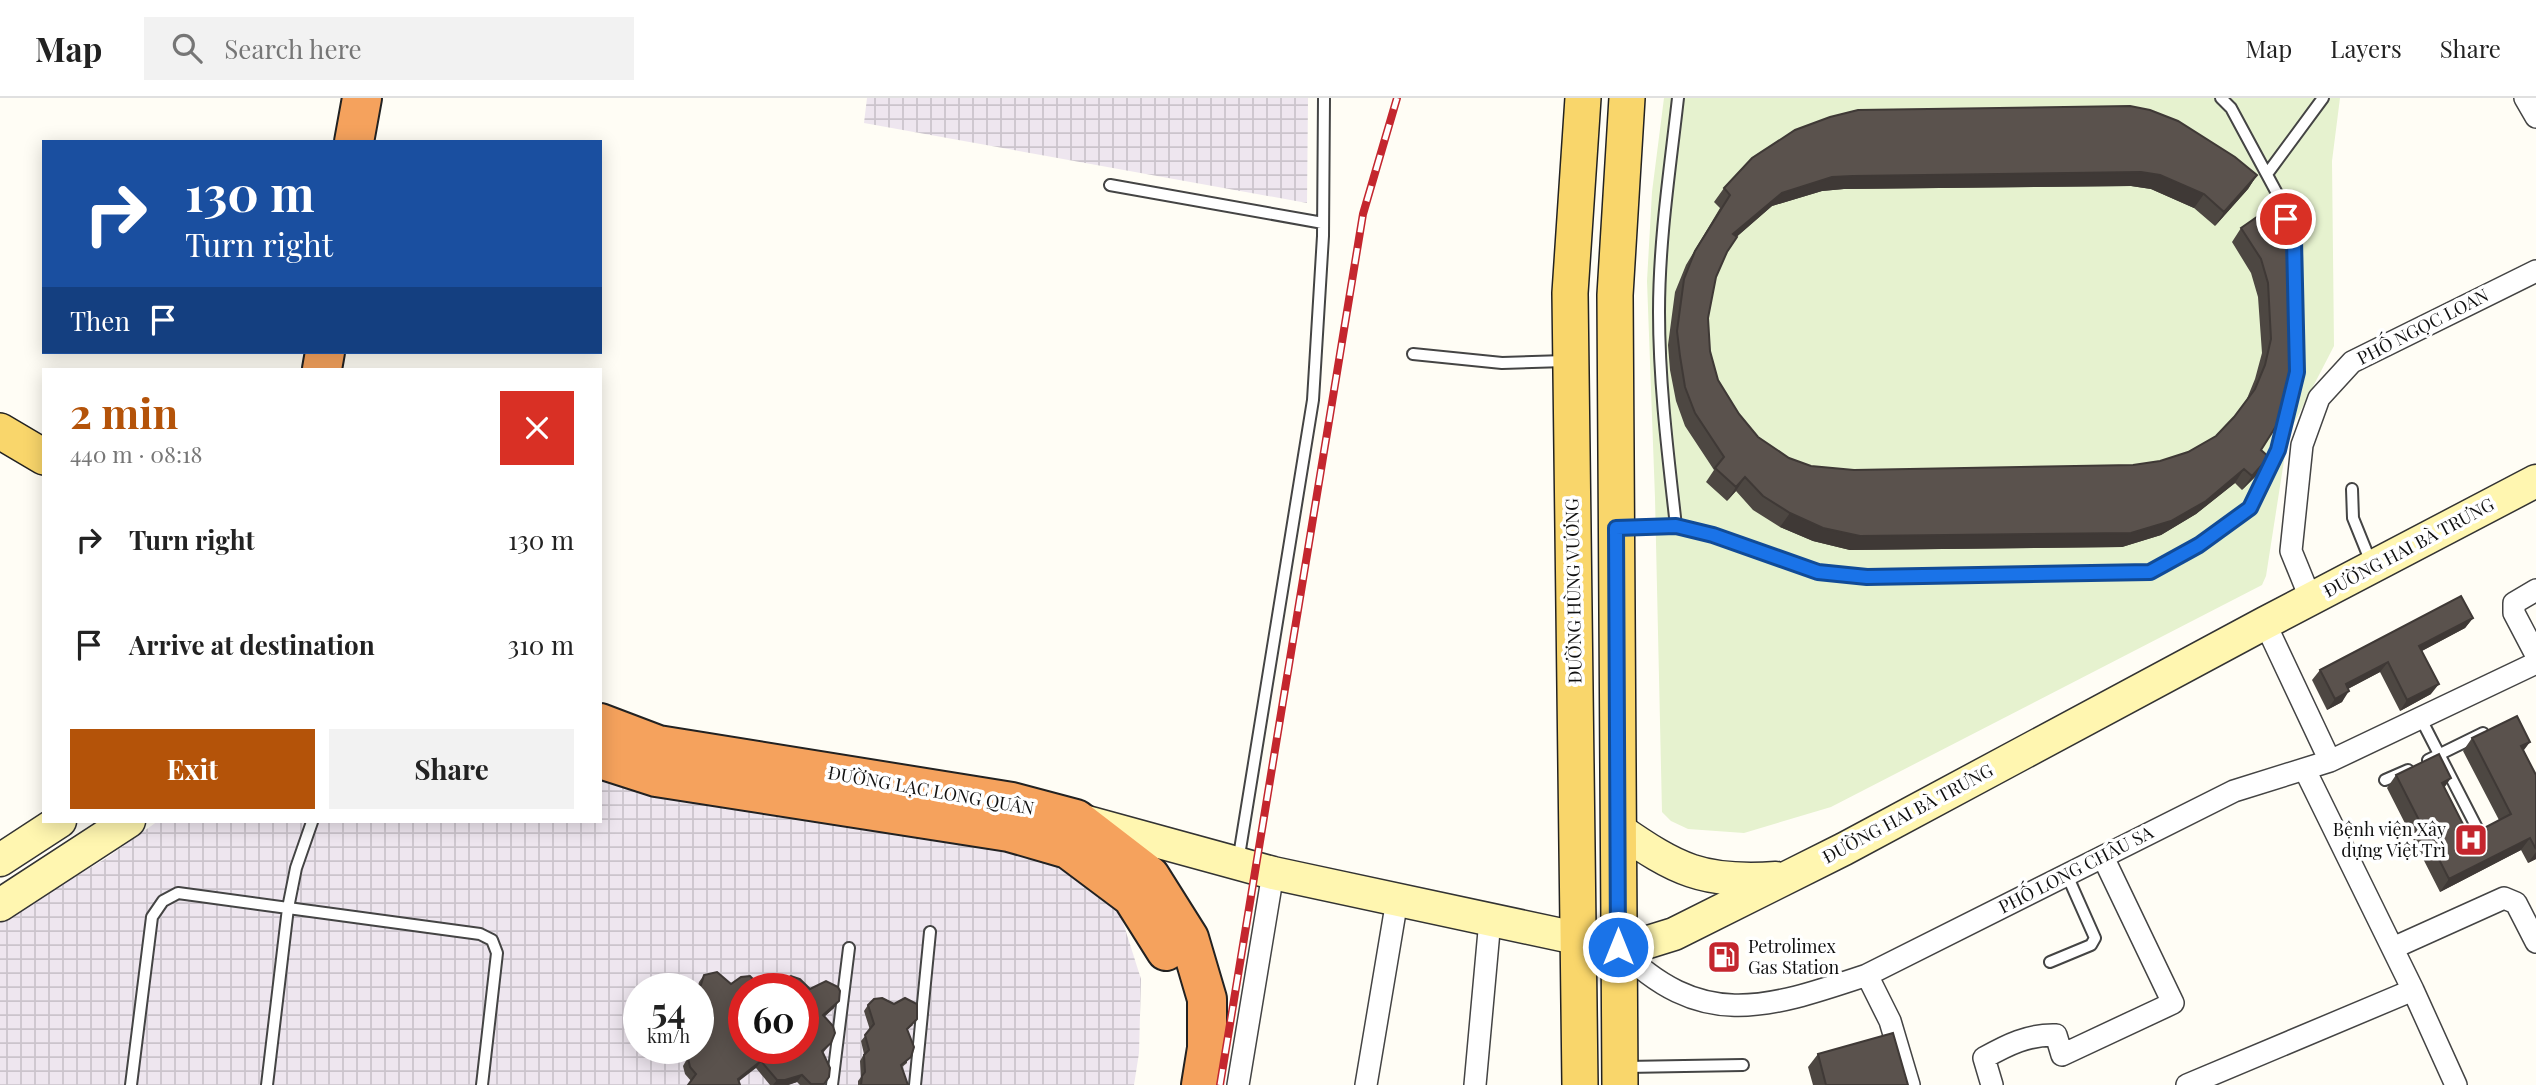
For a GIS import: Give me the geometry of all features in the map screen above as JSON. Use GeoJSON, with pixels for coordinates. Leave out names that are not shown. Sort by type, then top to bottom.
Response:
{"type":"FeatureCollection","features":[{"type":"Feature","properties":{"kind":"highway"},"geometry":{"type":"LineString","coordinates":[[355,140],[362,98]]}},
{"type":"Feature","properties":{"kind":"highway"},"geometry":{"type":"LineString","coordinates":[[379,140],[385,98]]}},
{"type":"Feature","properties":{"kind":"highway","name":"ĐƯỜNG LẠC LONG QUÂN"},"geometry":{"type":"LineString","coordinates":[[602,724],[658,745],[1012,802],[1072,834],[1121,854],[1150,876],[1189,938],[1207,999],[1207,1048],[1201,1085]]}},
{"type":"Feature","properties":{"kind":"highway","name":"ĐƯỜNG LẠC LONG QUÂN"},"geometry":{"type":"LineString","coordinates":[[602,760],[656,777],[1009,832],[1072,834],[1132,897],[1166,951],[1180,1003],[1182,1046],[1176,1085]]}},
{"type":"Feature","properties":{"kind":"main road","name":"ĐƯỜNG HÙNG VƯƠNG"},"geometry":{"type":"LineString","coordinates":[[1580,1085],[1570,293],[1583,98]]}},
{"type":"Feature","properties":{"kind":"main road"},"geometry":{"type":"LineString","coordinates":[[1620,1076],[1615,295],[1627,98]]}},
{"type":"Feature","properties":{"kind":"main road"},"geometry":{"type":"LineString","coordinates":[[0,431],[42,456]]}},
{"type":"Feature","properties":{"kind":"street"},"geometry":{"type":"LineString","coordinates":[[2525,98],[2536,117]]}},
{"type":"Feature","properties":{"kind":"street","name":"PHỐ NGỌC LOAN"},"geometry":{"type":"LineString","coordinates":[[2311,600],[2291,551],[2302,445],[2319,398],[2352,362],[2536,271]]}},
{"type":"Feature","properties":{"kind":"street","name":"ĐƯỜNG HAI BÀ TRƯNG"},"geometry":{"type":"LineString","coordinates":[[1072,834],[1238,864],[1618,947],[1645,943],[1674,934],[1787,877],[2536,481]]}},
{"type":"Feature","properties":{"kind":"street"},"geometry":{"type":"LineString","coordinates":[[2536,590],[2515,603],[2514,612],[2536,655]]}},
{"type":"Feature","properties":{"kind":"street"},"geometry":{"type":"LineString","coordinates":[[2266,623],[2330,761]]}},
{"type":"Feature","properties":{"kind":"street","name":"PHỐ LONG CHÂU SA"},"geometry":{"type":"LineString","coordinates":[[1618,947],[1647,975],[1690,998],[1709,1004],[1784,1001],[1867,975],[2234,791],[2330,761],[2536,663]]}},
{"type":"Feature","properties":{"kind":"street"},"geometry":{"type":"LineString","coordinates":[[2305,770],[2393,948],[2456,1085]]}},
{"type":"Feature","properties":{"kind":"street"},"geometry":{"type":"LineString","coordinates":[[0,860],[57,823]]}},
{"type":"Feature","properties":{"kind":"street"},"geometry":{"type":"LineString","coordinates":[[0,905],[126,823]]}},
{"type":"Feature","properties":{"kind":"street"},"geometry":{"type":"LineString","coordinates":[[1618,829],[1663,859],[1704,876],[1740,880],[1787,877]]}},
{"type":"Feature","properties":{"kind":"street","name":"ĐƯỜNG HAI BÀ TRƯNG"},"geometry":{"type":"LineString","coordinates":[[1121,854],[1238,864]]}},
{"type":"Feature","properties":{"kind":"street"},"geometry":{"type":"LineString","coordinates":[[1992,1085],[1984,1058],[2009,1044],[2041,1034],[2056,1035],[2062,1055],[2173,1003],[2103,857]]}},
{"type":"Feature","properties":{"kind":"street"},"geometry":{"type":"LineString","coordinates":[[1238,1085],[1273,873]]}},
{"type":"Feature","properties":{"kind":"street"},"geometry":{"type":"LineString","coordinates":[[2393,948],[2504,898],[2516,903],[2536,942]]}},
{"type":"Feature","properties":{"kind":"street"},"geometry":{"type":"LineString","coordinates":[[1366,1085],[1397,900]]}},
{"type":"Feature","properties":{"kind":"street"},"geometry":{"type":"LineString","coordinates":[[1475,1085],[1490,920]]}},
{"type":"Feature","properties":{"kind":"street"},"geometry":{"type":"LineString","coordinates":[[1867,975],[1890,1021],[1909,1085]]}},
{"type":"Feature","properties":{"kind":"street"},"geometry":{"type":"LineString","coordinates":[[2187,1085],[2213,1080],[2413,990]]}},
{"type":"Feature","properties":{"kind":"lane"},"geometry":{"type":"LineString","coordinates":[[1238,864],[1313,400],[1323,223],[1324,98]]}},
{"type":"Feature","properties":{"kind":"lane"},"geometry":{"type":"LineString","coordinates":[[1676,526],[1665,425],[1659,311],[1665,212],[1678,98]]}},
{"type":"Feature","properties":{"kind":"lane"},"geometry":{"type":"LineString","coordinates":[[2221,98],[2231,108],[2279,197],[2294,240],[2295,280]]}},
{"type":"Feature","properties":{"kind":"lane"},"geometry":{"type":"LineString","coordinates":[[2267,174],[2323,98]]}},
{"type":"Feature","properties":{"kind":"lane"},"geometry":{"type":"LineString","coordinates":[[1110,185],[1323,223]]}},
{"type":"Feature","properties":{"kind":"lane"},"geometry":{"type":"LineString","coordinates":[[1616,528],[1676,526],[1713,535],[1818,572],[1867,577],[2150,572],[2199,545],[2250,508],[2278,450],[2297,372],[2296,345]]}},
{"type":"Feature","properties":{"kind":"lane"},"geometry":{"type":"LineString","coordinates":[[1413,354],[1502,363],[1571,361]]}},
{"type":"Feature","properties":{"kind":"lane"},"geometry":{"type":"LineString","coordinates":[[2352,489],[2353,518],[2373,568]]}},
{"type":"Feature","properties":{"kind":"lane"},"geometry":{"type":"LineString","coordinates":[[2420,719],[2477,828]]}},
{"type":"Feature","properties":{"kind":"lane"},"geometry":{"type":"LineString","coordinates":[[2385,780],[2493,728]]}},
{"type":"Feature","properties":{"kind":"lane"},"geometry":{"type":"LineString","coordinates":[[267,1085],[288,908],[296,868],[312,823]]}},
{"type":"Feature","properties":{"kind":"lane"},"geometry":{"type":"LineString","coordinates":[[2050,962],[2091,944],[2095,938],[2067,875]]}},
{"type":"Feature","properties":{"kind":"lane"},"geometry":{"type":"LineString","coordinates":[[131,1085],[152,917],[163,901],[178,893],[480,934],[492,940],[497,953],[482,1085]]}},
{"type":"Feature","properties":{"kind":"lane"},"geometry":{"type":"LineString","coordinates":[[915,1085],[930,932]]}},
{"type":"Feature","properties":{"kind":"lane"},"geometry":{"type":"LineString","coordinates":[[832,1085],[849,948]]}},
{"type":"Feature","properties":{"kind":"lane"},"geometry":{"type":"LineString","coordinates":[[1620,1076],[1743,1065]]}},
{"type":"Feature","properties":{"kind":"shaded area"},"geometry":{"type":"Polygon","coordinates":[[[867,98],[1308,98],[1307,203],[864,123],[867,98]]]}},
{"type":"Feature","properties":{"kind":"shaded area"},"geometry":{"type":"Polygon","coordinates":[[[602,778],[928,831],[1069,866],[1120,913],[1141,979],[1139,1053],[1134,1085],[0,1085],[0,921],[105,859],[155,823],[602,823],[602,778]]]}},
{"type":"Feature","properties":{"kind":"green space"},"geometry":{"type":"Polygon","coordinates":[[[1664,98],[2340,98],[2332,161],[2334,346],[2288,435],[2266,576],[2262,585],[1831,807],[1744,833],[1688,829],[1671,821],[1662,812],[1647,281],[1652,192],[1664,98]]]}},
{"type":"Feature","properties":{"kind":"building"},"geometry":{"type":"Polygon","coordinates":[[[2130,106],[2150,110],[2178,121],[2235,157],[2257,175],[2224,212],[2204,194],[2160,175],[2141,172],[1832,177],[1782,193],[1733,234],[1737,237],[1716,277],[1708,318],[1710,351],[1718,380],[1739,414],[1758,437],[1789,458],[1811,466],[1854,470],[2133,465],[2160,461],[2188,452],[2216,436],[2255,389],[2265,365],[2271,339],[2268,283],[2261,259],[2241,228],[2274,205],[2291,245],[2297,269],[2299,357],[2285,412],[2261,450],[2269,457],[2252,476],[2244,469],[2206,501],[2171,521],[2131,533],[1860,536],[1823,528],[1790,513],[1763,496],[1745,477],[1736,487],[1715,468],[1724,457],[1695,413],[1685,387],[1677,331],[1684,279],[1695,251],[1730,195],[1724,188],[1752,158],[1795,130],[1858,110],[2130,106]]]}},
{"type":"Feature","properties":{"kind":"building"},"geometry":{"type":"Polygon","coordinates":[[[2461,596],[2473,618],[2419,646],[2439,684],[2407,700],[2388,662],[2346,684],[2349,691],[2335,699],[2320,670],[2461,596]]]}},
{"type":"Feature","properties":{"kind":"building"},"geometry":{"type":"Polygon","coordinates":[[[2517,716],[2530,742],[2521,746],[2536,775],[2536,849],[2530,838],[2449,879],[2396,775],[2439,754],[2451,778],[2442,783],[2469,836],[2511,814],[2472,738],[2517,716]]]}},
{"type":"Feature","properties":{"kind":"building"},"geometry":{"type":"Polygon","coordinates":[[[717,972],[728,981],[728,1064],[757,1064],[738,1079],[740,1085],[688,1085],[696,1074],[689,1064],[714,1064],[713,973],[717,972]]]}},
{"type":"Feature","properties":{"kind":"building"},"geometry":{"type":"Polygon","coordinates":[[[826,981],[838,987],[839,1001],[823,1015],[833,1026],[835,1033],[831,1043],[822,1051],[830,1068],[829,1077],[824,1084],[811,1084],[802,1075],[777,1080],[764,1064],[819,1064],[819,984],[826,981]]]}},
{"type":"Feature","properties":{"kind":"building"},"geometry":{"type":"Polygon","coordinates":[[[882,998],[894,1004],[905,998],[917,1004],[917,1019],[907,1029],[914,1047],[911,1057],[901,1065],[908,1085],[861,1085],[865,1072],[864,1055],[869,1050],[865,1035],[874,1024],[868,1005],[874,999],[882,998]]]}},
{"type":"Feature","properties":{"kind":"building"},"geometry":{"type":"Polygon","coordinates":[[[1893,1033],[1908,1085],[1826,1085],[1818,1054],[1893,1033]]]}},
{"type":"Feature","properties":{"kind":"railway"},"geometry":{"type":"LineString","coordinates":[[1220,1085],[1363,214],[1397,98]]}},
{"type":"Feature","properties":{"kind":"place","name":"Bệnh viện Xây dựng Việt Trì"},"geometry":{"type":"Point","coordinates":[2471,840]}},
{"type":"Feature","properties":{"kind":"place","name":"Petrolimex Gas Station"},"geometry":{"type":"Point","coordinates":[1724,957]}},
{"type":"Feature","properties":{"kind":"route"},"geometry":{"type":"LineString","coordinates":[[1618,947],[1616,528],[1676,526],[1713,535],[1818,572],[1867,577],[2150,572],[2199,545],[2250,508],[2278,450],[2297,372],[2294,240],[2286,219]]}}]}
